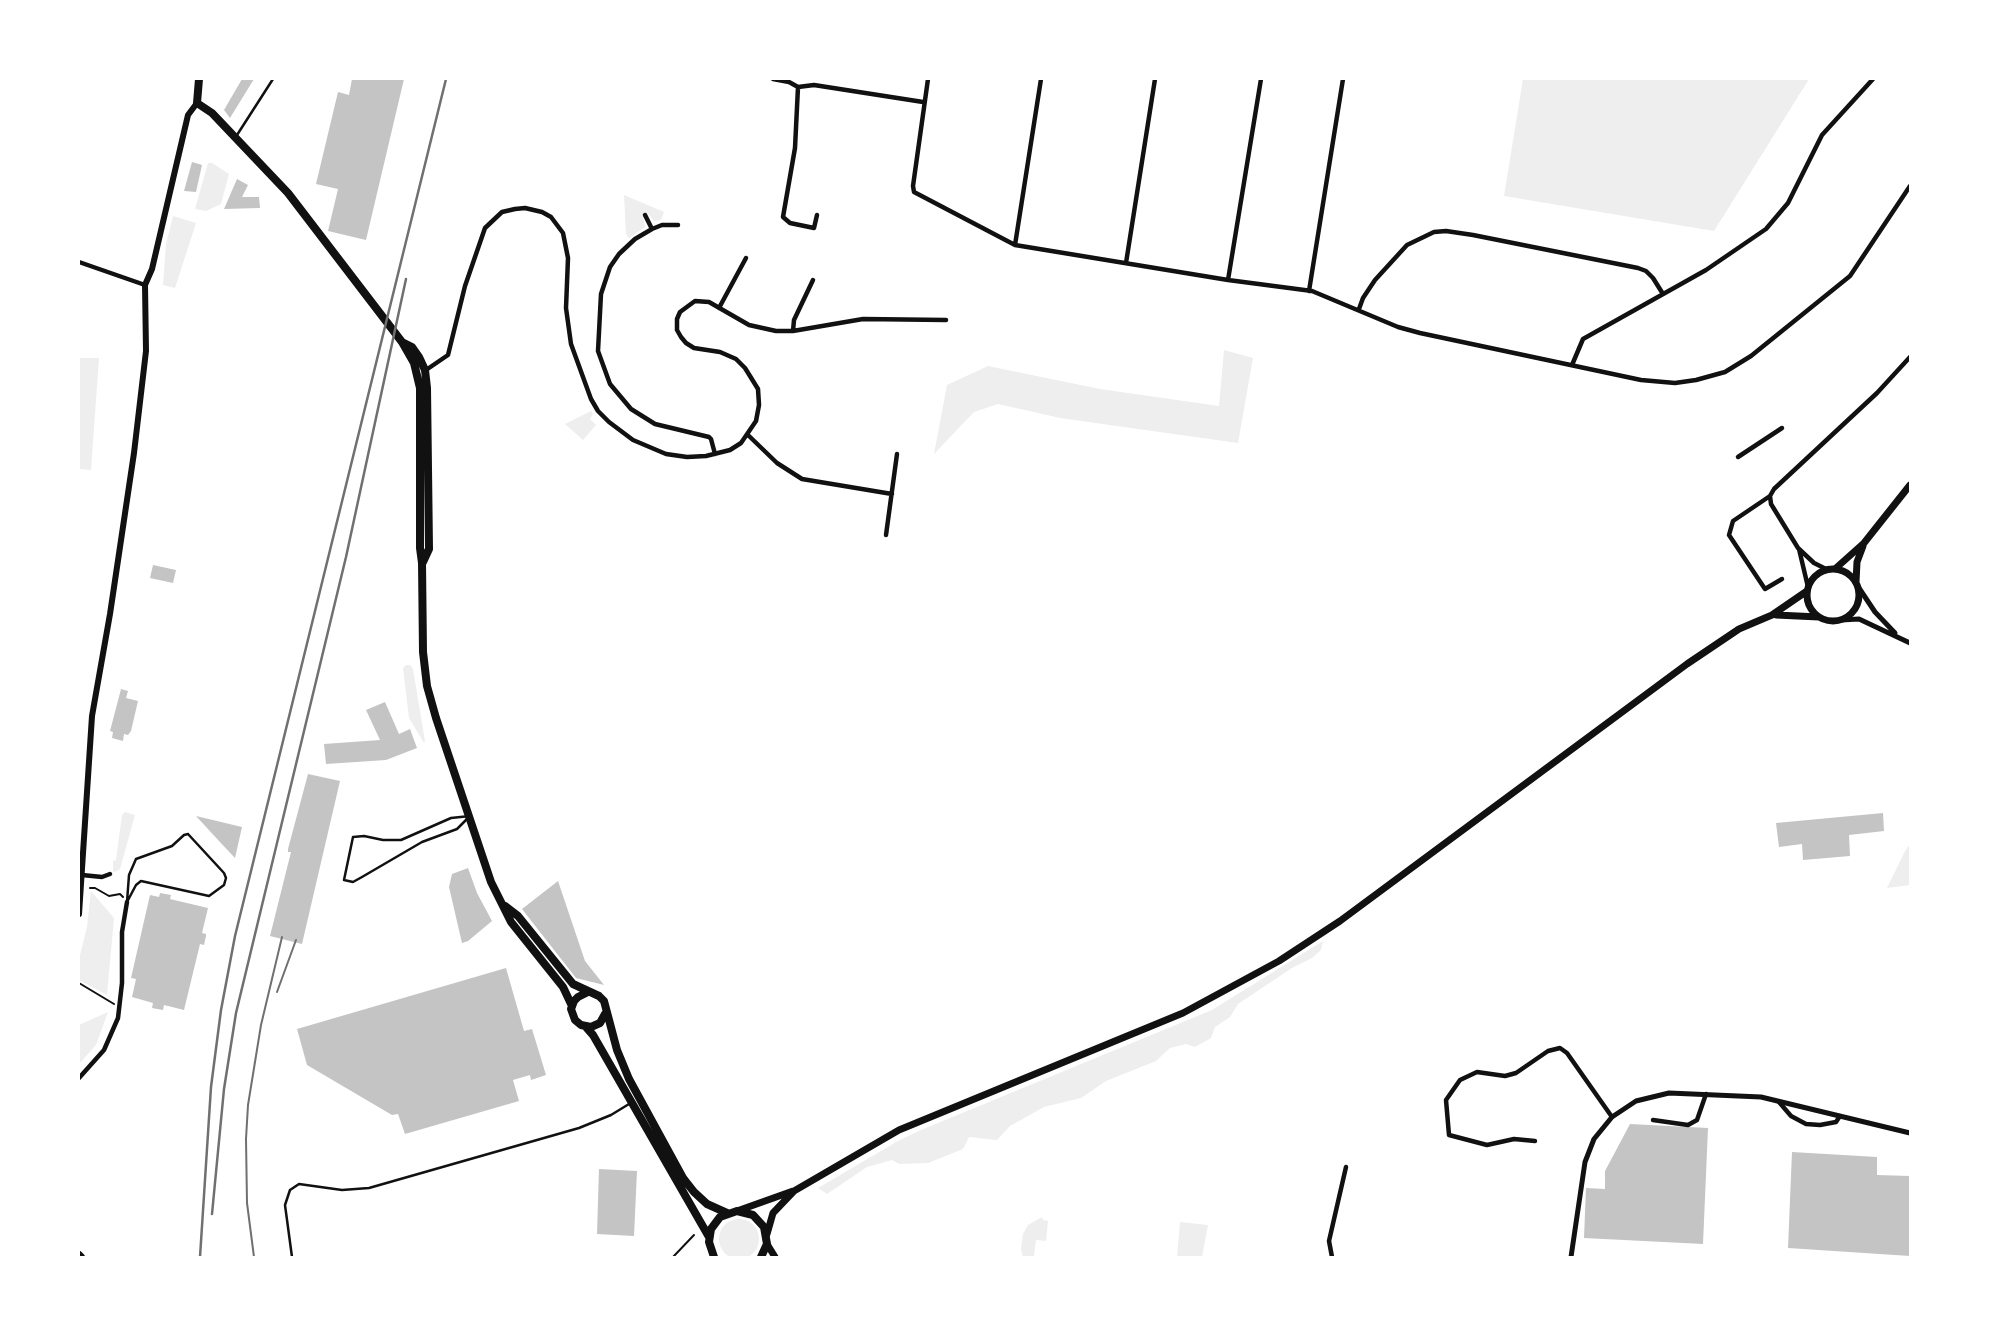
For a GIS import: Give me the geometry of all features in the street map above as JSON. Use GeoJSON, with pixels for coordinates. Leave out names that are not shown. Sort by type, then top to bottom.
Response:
{"type":"FeatureCollection","features":[{"type":"Feature","properties":{"kind":"highway"},"geometry":{"type":"LineString","coordinates":[[198,79],[197,103],[212,113],[288,194],[402,342],[414,363],[420,388],[419,548],[422,563],[423,652],[427,686],[491,882],[511,922],[563,988],[572,1006],[575,1020],[593,1035],[709,1237]]}},
{"type":"Feature","properties":{"kind":"highway"},"geometry":{"type":"LineString","coordinates":[[402,342],[412,347],[425,370],[428,388],[429,549],[422,563]]}},
{"type":"Feature","properties":{"kind":"highway"},"geometry":{"type":"LineString","coordinates":[[503,905],[518,916],[573,984],[601,998],[629,1079],[683,1178],[707,1204],[727,1213]]}},
{"type":"Feature","properties":{"kind":"highway"},"geometry":{"type":"LineString","coordinates":[[572,1006],[578,996],[588,992]]}},
{"type":"Feature","properties":{"kind":"highway"},"geometry":{"type":"LineString","coordinates":[[586,1027],[596,1026],[606,1014]]}},
{"type":"Feature","properties":{"kind":"highway"},"geometry":{"type":"LineString","coordinates":[[707,1257],[709,1237],[715,1222],[727,1213],[737,1211],[746,1212],[759,1220],[766,1234],[767,1244],[761,1257]]}},
{"type":"Feature","properties":{"kind":"highway"},"geometry":{"type":"LineString","coordinates":[[709,1248],[714,1257]]}},
{"type":"Feature","properties":{"kind":"main road"},"geometry":{"type":"LineString","coordinates":[[79,914],[92,716],[134,453],[146,351],[145,285],[152,268],[188,115],[197,103]]}},
{"type":"Feature","properties":{"kind":"main road"},"geometry":{"type":"LineString","coordinates":[[1836,568],[1864,543],[1910,485]]}},
{"type":"Feature","properties":{"kind":"main road"},"geometry":{"type":"LineString","coordinates":[[1772,615],[1819,617],[1832,621],[1841,620],[1854,610],[1858,602],[1857,562],[1864,543]]}},
{"type":"Feature","properties":{"kind":"main road"},"geometry":{"type":"LineString","coordinates":[[737,1211],[794,1191],[899,1130],[1182,1013],[1279,961],[1350,913],[1695,658],[1739,629],[1772,615],[1807,589],[1819,572],[1836,568],[1846,572],[1857,585]]}},
{"type":"Feature","properties":{"kind":"main road"},"geometry":{"type":"LineString","coordinates":[[1807,589],[1809,606],[1819,617]]}},
{"type":"Feature","properties":{"kind":"main road"},"geometry":{"type":"LineString","coordinates":[[766,1234],[773,1213],[794,1191]]}},
{"type":"Feature","properties":{"kind":"main road"},"geometry":{"type":"LineString","coordinates":[[767,1244],[775,1257]]}},
{"type":"Feature","properties":{"kind":"street"},"geometry":{"type":"LineString","coordinates":[[774,79],[798,87],[815,82],[923,102]]}},
{"type":"Feature","properties":{"kind":"street"},"geometry":{"type":"LineString","coordinates":[[928,79],[923,102],[914,192],[1015,244],[1309,291],[1398,327],[1420,333],[1642,380],[1675,383],[1696,380],[1725,372],[1751,356],[1850,276],[1910,186]]}},
{"type":"Feature","properties":{"kind":"street"},"geometry":{"type":"LineString","coordinates":[[1015,244],[1041,79]]}},
{"type":"Feature","properties":{"kind":"street"},"geometry":{"type":"LineString","coordinates":[[1126,263],[1155,79]]}},
{"type":"Feature","properties":{"kind":"street"},"geometry":{"type":"LineString","coordinates":[[1228,280],[1261,79]]}},
{"type":"Feature","properties":{"kind":"street"},"geometry":{"type":"LineString","coordinates":[[1309,291],[1343,79]]}},
{"type":"Feature","properties":{"kind":"street"},"geometry":{"type":"LineString","coordinates":[[1572,365],[1583,339],[1734,253],[1766,229],[1788,203],[1822,135],[1873,79]]}},
{"type":"Feature","properties":{"kind":"street"},"geometry":{"type":"LineString","coordinates":[[798,87],[795,148],[783,217],[790,223],[814,228],[817,215]]}},
{"type":"Feature","properties":{"kind":"street"},"geometry":{"type":"LineString","coordinates":[[425,370],[448,355],[465,286],[485,228],[502,212],[525,208],[535,209],[551,217],[558,224],[566,243],[566,308],[571,344],[591,399],[598,411],[620,432],[655,450],[687,457],[715,454],[741,443],[756,421],[758,389],[753,378],[736,359],[720,352],[694,348],[686,343],[677,330],[680,312],[695,301],[709,302],[749,325],[793,331],[863,319],[946,320]]}},
{"type":"Feature","properties":{"kind":"street"},"geometry":{"type":"LineString","coordinates":[[645,215],[652,229]]}},
{"type":"Feature","properties":{"kind":"street"},"geometry":{"type":"LineString","coordinates":[[678,225],[662,225],[635,239],[619,254],[605,278],[597,335],[601,362],[610,384],[631,409],[655,424],[709,437],[715,454]]}},
{"type":"Feature","properties":{"kind":"street"},"geometry":{"type":"LineString","coordinates":[[1359,309],[1363,298],[1391,260],[1407,245],[1434,232],[1460,233],[1638,268],[1653,278],[1663,294]]}},
{"type":"Feature","properties":{"kind":"street"},"geometry":{"type":"LineString","coordinates":[[719,308],[746,258]]}},
{"type":"Feature","properties":{"kind":"street"},"geometry":{"type":"LineString","coordinates":[[79,262],[145,285]]}},
{"type":"Feature","properties":{"kind":"street"},"geometry":{"type":"LineString","coordinates":[[793,331],[794,320],[813,280]]}},
{"type":"Feature","properties":{"kind":"street"},"geometry":{"type":"LineString","coordinates":[[1782,579],[1765,589],[1729,535],[1733,521],[1770,496],[1774,489],[1877,393],[1910,357]]}},
{"type":"Feature","properties":{"kind":"street"},"geometry":{"type":"LineString","coordinates":[[1738,457],[1782,428]]}},
{"type":"Feature","properties":{"kind":"street"},"geometry":{"type":"LineString","coordinates":[[748,435],[777,463],[802,479],[892,494]]}},
{"type":"Feature","properties":{"kind":"street"},"geometry":{"type":"LineString","coordinates":[[886,535],[897,454]]}},
{"type":"Feature","properties":{"kind":"street"},"geometry":{"type":"LineString","coordinates":[[1770,496],[1771,504],[1798,548],[1826,569]]}},
{"type":"Feature","properties":{"kind":"street"},"geometry":{"type":"LineString","coordinates":[[1798,548],[1807,589]]}},
{"type":"Feature","properties":{"kind":"street"},"geometry":{"type":"LineString","coordinates":[[1857,585],[1875,612],[1897,636]]}},
{"type":"Feature","properties":{"kind":"street"},"geometry":{"type":"LineString","coordinates":[[1841,620],[1859,619],[1910,643]]}},
{"type":"Feature","properties":{"kind":"street"},"geometry":{"type":"LineString","coordinates":[[82,875],[102,877],[110,874]]}},
{"type":"Feature","properties":{"kind":"street"},"geometry":{"type":"LineString","coordinates":[[79,1078],[104,1050],[120,1012],[122,932],[127,902]]}},
{"type":"Feature","properties":{"kind":"street"},"geometry":{"type":"LineString","coordinates":[[1535,1141],[1514,1139],[1487,1145],[1449,1135],[1446,1100],[1460,1080],[1477,1072],[1505,1076],[1516,1073],[1548,1051],[1560,1048],[1567,1053],[1612,1117]]}},
{"type":"Feature","properties":{"kind":"street"},"geometry":{"type":"LineString","coordinates":[[1571,1257],[1586,1162],[1594,1139],[1612,1117],[1636,1101],[1669,1093],[1761,1097],[1910,1133]]}},
{"type":"Feature","properties":{"kind":"street"},"geometry":{"type":"LineString","coordinates":[[1653,1120],[1688,1125],[1697,1120],[1706,1094]]}},
{"type":"Feature","properties":{"kind":"street"},"geometry":{"type":"LineString","coordinates":[[1779,1101],[1791,1116],[1806,1124],[1836,1122],[1840,1116]]}},
{"type":"Feature","properties":{"kind":"street"},"geometry":{"type":"LineString","coordinates":[[1332,1257],[1329,1241],[1346,1167]]}},
{"type":"Feature","properties":{"kind":"lane"},"geometry":{"type":"LineString","coordinates":[[235,137],[273,79]]}},
{"type":"Feature","properties":{"kind":"lane"},"geometry":{"type":"LineString","coordinates":[[470,817],[457,828],[422,842],[353,882],[344,880],[353,837],[401,840],[451,818],[470,817]]}},
{"type":"Feature","properties":{"kind":"lane"},"geometry":{"type":"LineString","coordinates":[[184,835],[192,837],[222,869],[226,878],[224,885],[209,896],[141,881],[127,902],[129,875],[136,859],[172,846],[184,835]]}},
{"type":"Feature","properties":{"kind":"lane"},"geometry":{"type":"LineString","coordinates":[[292,1257],[285,1205],[290,1190],[299,1184],[342,1190],[369,1188],[579,1128],[611,1115],[631,1103]]}},
{"type":"Feature","properties":{"kind":"path"},"geometry":{"type":"LineString","coordinates":[[89,888],[95,888],[109,896],[121,894]]}},
{"type":"Feature","properties":{"kind":"path"},"geometry":{"type":"LineString","coordinates":[[79,983],[114,1003]]}},
{"type":"Feature","properties":{"kind":"path"},"geometry":{"type":"LineString","coordinates":[[673,1257],[694,1236]]}},
{"type":"Feature","properties":{"kind":"shaded area"},"geometry":{"type":"Polygon","coordinates":[[[1523,79],[1809,79],[1714,231],[1504,196],[1523,79]]]}},
{"type":"Feature","properties":{"kind":"shaded area"},"geometry":{"type":"Polygon","coordinates":[[[208,163],[229,174],[221,204],[206,211],[195,209],[208,163]]]}},
{"type":"Feature","properties":{"kind":"shaded area"},"geometry":{"type":"Polygon","coordinates":[[[624,195],[664,212],[661,220],[654,221],[648,214],[643,217],[645,227],[629,238],[626,234],[624,195]]]}},
{"type":"Feature","properties":{"kind":"shaded area"},"geometry":{"type":"Polygon","coordinates":[[[173,216],[196,223],[175,288],[163,285],[166,244],[173,216]]]}},
{"type":"Feature","properties":{"kind":"shaded area"},"geometry":{"type":"Polygon","coordinates":[[[1224,350],[1253,358],[1238,443],[1060,418],[998,404],[974,412],[934,454],[947,385],[988,366],[1100,389],[1219,406],[1224,350]]]}},
{"type":"Feature","properties":{"kind":"shaded area"},"geometry":{"type":"Polygon","coordinates":[[[79,358],[99,358],[91,470],[79,469],[79,358]]]}},
{"type":"Feature","properties":{"kind":"shaded area"},"geometry":{"type":"Polygon","coordinates":[[[591,411],[593,414],[590,419],[596,425],[583,440],[565,424],[591,411]]]}},
{"type":"Feature","properties":{"kind":"shaded area"},"geometry":{"type":"Polygon","coordinates":[[[406,665],[413,669],[424,743],[409,718],[403,668],[406,665]]]}},
{"type":"Feature","properties":{"kind":"shaded area"},"geometry":{"type":"Polygon","coordinates":[[[125,812],[135,815],[120,869],[115,872],[113,861],[116,860],[122,815],[125,812]]]}},
{"type":"Feature","properties":{"kind":"shaded area"},"geometry":{"type":"Polygon","coordinates":[[[1910,844],[1910,885],[1887,888],[1905,851],[1910,844]]]}},
{"type":"Feature","properties":{"kind":"shaded area"},"geometry":{"type":"Polygon","coordinates":[[[91,891],[114,918],[107,995],[79,980],[79,959],[87,927],[91,891]]]}},
{"type":"Feature","properties":{"kind":"shaded area"},"geometry":{"type":"Polygon","coordinates":[[[1323,941],[1321,950],[1312,958],[1238,1004],[1230,1017],[1215,1027],[1211,1038],[1195,1047],[1186,1044],[1170,1048],[1156,1061],[1106,1081],[1081,1098],[1044,1107],[1010,1126],[997,1140],[969,1137],[963,1149],[928,1163],[899,1164],[892,1160],[867,1167],[827,1194],[818,1188],[921,1130],[1212,1010],[1323,941]]]}},
{"type":"Feature","properties":{"kind":"shaded area"},"geometry":{"type":"Polygon","coordinates":[[[108,1012],[96,1045],[79,1064],[79,1025],[108,1012]]]}},
{"type":"Feature","properties":{"kind":"shaded area"},"geometry":{"type":"Polygon","coordinates":[[[1042,1217],[1048,1221],[1046,1241],[1036,1240],[1034,1256],[1040,1257],[1023,1257],[1023,1234],[1028,1225],[1042,1217]]]}},
{"type":"Feature","properties":{"kind":"shaded area"},"geometry":{"type":"Polygon","coordinates":[[[739,1219],[747,1220],[753,1225],[758,1231],[758,1247],[753,1253],[747,1258],[739,1259],[731,1258],[725,1253],[720,1247],[719,1239],[720,1231],[725,1225],[731,1220],[739,1219]]]}},
{"type":"Feature","properties":{"kind":"shaded area"},"geometry":{"type":"Polygon","coordinates":[[[1180,1222],[1208,1225],[1202,1257],[1177,1257],[1180,1222]]]}},
{"type":"Feature","properties":{"kind":"building"},"geometry":{"type":"Polygon","coordinates":[[[242,79],[254,79],[230,118],[224,110],[242,79]]]}},
{"type":"Feature","properties":{"kind":"building"},"geometry":{"type":"Polygon","coordinates":[[[352,79],[404,79],[366,240],[328,231],[338,189],[316,184],[338,92],[349,95],[352,79]]]}},
{"type":"Feature","properties":{"kind":"building"},"geometry":{"type":"Polygon","coordinates":[[[192,162],[202,165],[196,192],[184,191],[192,162]]]}},
{"type":"Feature","properties":{"kind":"building"},"geometry":{"type":"Polygon","coordinates":[[[237,179],[248,185],[242,197],[259,197],[260,208],[224,209],[237,179]]]}},
{"type":"Feature","properties":{"kind":"building"},"geometry":{"type":"Polygon","coordinates":[[[153,565],[176,570],[173,583],[150,578],[153,565]]]}},
{"type":"Feature","properties":{"kind":"building"},"geometry":{"type":"Polygon","coordinates":[[[121,689],[128,691],[126,698],[138,701],[131,731],[128,735],[124,734],[123,741],[112,738],[113,732],[110,731],[121,689]]]}},
{"type":"Feature","properties":{"kind":"building"},"geometry":{"type":"Polygon","coordinates":[[[385,702],[399,734],[410,729],[417,748],[386,760],[326,764],[324,744],[380,740],[366,710],[385,702]]]}},
{"type":"Feature","properties":{"kind":"building"},"geometry":{"type":"Polygon","coordinates":[[[308,774],[340,781],[302,944],[270,936],[291,852],[288,852],[288,849],[308,774]]]}},
{"type":"Feature","properties":{"kind":"building"},"geometry":{"type":"Polygon","coordinates":[[[1883,813],[1884,831],[1849,835],[1850,856],[1803,860],[1802,844],[1779,847],[1776,823],[1883,813]]]}},
{"type":"Feature","properties":{"kind":"building"},"geometry":{"type":"Polygon","coordinates":[[[196,816],[242,827],[235,858],[219,841],[196,816]]]}},
{"type":"Feature","properties":{"kind":"building"},"geometry":{"type":"Polygon","coordinates":[[[468,868],[477,893],[492,921],[462,943],[449,887],[452,874],[468,868]]]}},
{"type":"Feature","properties":{"kind":"building"},"geometry":{"type":"Polygon","coordinates":[[[558,881],[585,961],[604,985],[576,978],[522,909],[558,881]]]}},
{"type":"Feature","properties":{"kind":"building"},"geometry":{"type":"Polygon","coordinates":[[[160,893],[171,895],[170,899],[208,908],[202,933],[206,934],[204,945],[200,944],[184,1010],[164,1005],[163,1010],[152,1008],[153,1003],[132,997],[136,979],[131,978],[150,895],[159,897],[160,893]]]}},
{"type":"Feature","properties":{"kind":"building"},"geometry":{"type":"Polygon","coordinates":[[[506,968],[524,1031],[532,1029],[546,1075],[531,1080],[530,1075],[513,1080],[519,1101],[405,1134],[398,1114],[392,1115],[307,1065],[297,1029],[506,968]]]}},
{"type":"Feature","properties":{"kind":"building"},"geometry":{"type":"Polygon","coordinates":[[[1630,1124],[1708,1128],[1703,1244],[1584,1238],[1586,1188],[1605,1189],[1605,1171],[1630,1124]]]}},
{"type":"Feature","properties":{"kind":"building"},"geometry":{"type":"Polygon","coordinates":[[[1792,1152],[1877,1157],[1877,1175],[1910,1176],[1910,1256],[1788,1248],[1792,1152]]]}},
{"type":"Feature","properties":{"kind":"building"},"geometry":{"type":"Polygon","coordinates":[[[599,1169],[637,1171],[634,1236],[597,1234],[599,1169]]]}},
{"type":"Feature","properties":{"kind":"tram line"},"geometry":{"type":"LineString","coordinates":[[254,1257],[247,1203],[248,1105],[261,1025],[282,937]]}},
{"type":"Feature","properties":{"kind":"tram line"},"geometry":{"type":"LineString","coordinates":[[277,992],[296,940]]}},
{"type":"Feature","properties":{"kind":"railway"},"geometry":{"type":"LineString","coordinates":[[200,1257],[211,1087],[221,1010],[235,936],[446,79]]}},
{"type":"Feature","properties":{"kind":"railway"},"geometry":{"type":"LineString","coordinates":[[212,1214],[224,1089],[236,1013],[346,557],[406,279]]}}]}
